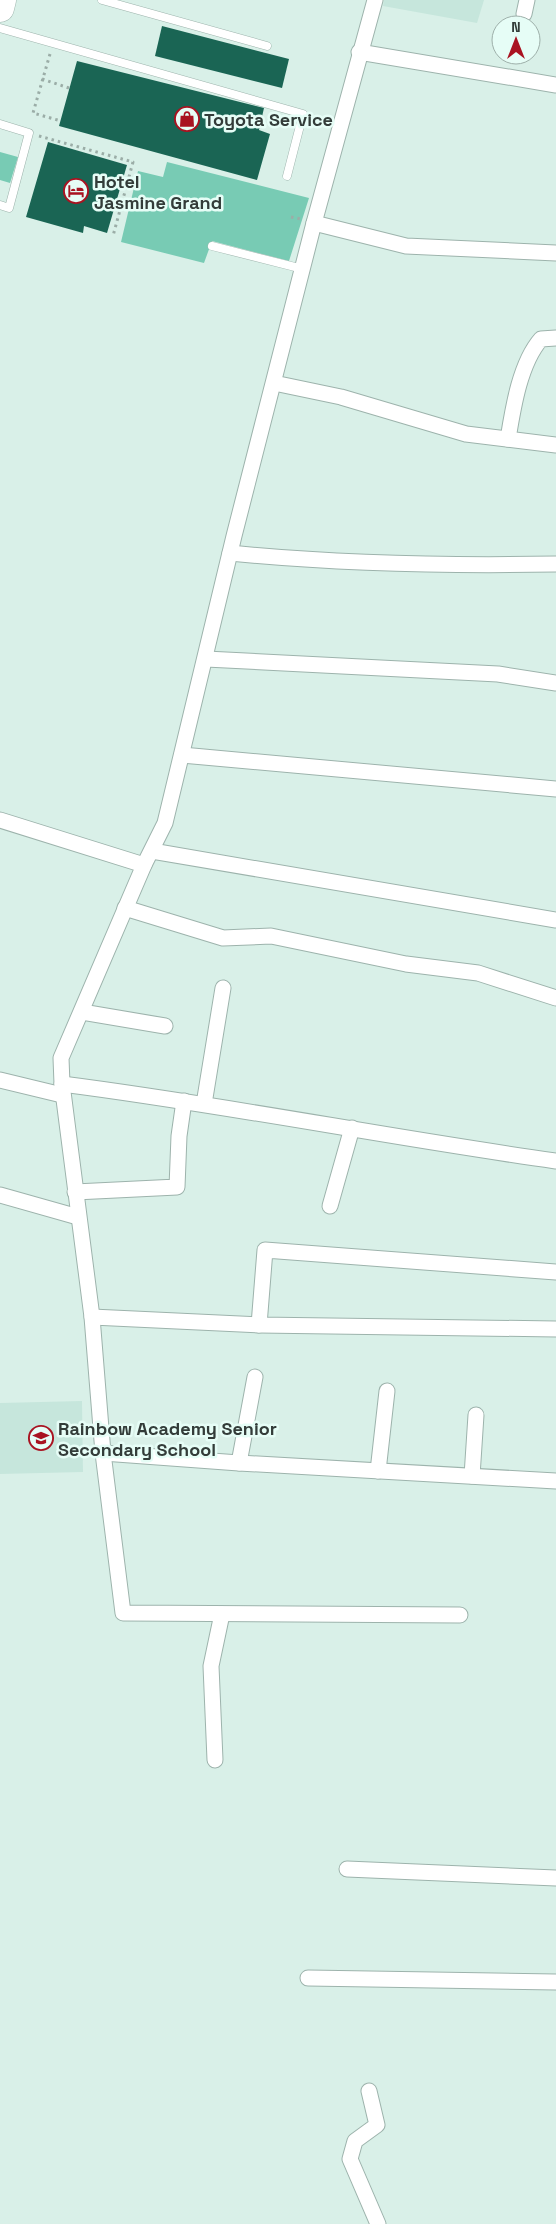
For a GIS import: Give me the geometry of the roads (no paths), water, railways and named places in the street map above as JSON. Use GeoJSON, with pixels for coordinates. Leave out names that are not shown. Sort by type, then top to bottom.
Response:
{"type":"FeatureCollection","features":[{"type":"Feature","properties":{"kind":"highway"},"geometry":{"type":"LineString","coordinates":[[0,8],[2,0]]}},
{"type":"Feature","properties":{"kind":"street"},"geometry":{"type":"LineString","coordinates":[[375,0],[359,52],[302,269],[230,553],[206,659],[165,822],[125,908],[61,1058],[62,1089],[92,1317],[103,1453],[123,1612],[460,1615]]}},
{"type":"Feature","properties":{"kind":"street"},"geometry":{"type":"LineString","coordinates":[[359,52],[556,85]]}},
{"type":"Feature","properties":{"kind":"street"},"geometry":{"type":"LineString","coordinates":[[314,223],[406,246],[556,253]]}},
{"type":"Feature","properties":{"kind":"street"},"geometry":{"type":"LineString","coordinates":[[508,439],[518,386],[536,345],[541,339],[556,338]]}},
{"type":"Feature","properties":{"kind":"street"},"geometry":{"type":"LineString","coordinates":[[274,383],[341,397],[466,434],[556,445]]}},
{"type":"Feature","properties":{"kind":"street"},"geometry":{"type":"LineString","coordinates":[[230,553],[309,561],[428,566],[556,564]]}},
{"type":"Feature","properties":{"kind":"street"},"geometry":{"type":"LineString","coordinates":[[206,659],[498,674],[556,683]]}},
{"type":"Feature","properties":{"kind":"street"},"geometry":{"type":"LineString","coordinates":[[182,755],[556,789]]}},
{"type":"Feature","properties":{"kind":"street"},"geometry":{"type":"LineString","coordinates":[[0,820],[144,865]]}},
{"type":"Feature","properties":{"kind":"street"},"geometry":{"type":"LineString","coordinates":[[152,851],[556,920]]}},
{"type":"Feature","properties":{"kind":"street"},"geometry":{"type":"LineString","coordinates":[[125,908],[223,938],[270,936],[406,964],[478,972],[556,998]]}},
{"type":"Feature","properties":{"kind":"street"},"geometry":{"type":"LineString","coordinates":[[204,1104],[222,988]]}},
{"type":"Feature","properties":{"kind":"street"},"geometry":{"type":"LineString","coordinates":[[82,1012],[165,1026]]}},
{"type":"Feature","properties":{"kind":"street"},"geometry":{"type":"LineString","coordinates":[[0,1080],[62,1089],[184,1101],[439,1144],[556,1161]]}},
{"type":"Feature","properties":{"kind":"street"},"geometry":{"type":"LineString","coordinates":[[75,1192],[177,1187],[179,1136],[184,1101]]}},
{"type":"Feature","properties":{"kind":"street"},"geometry":{"type":"LineString","coordinates":[[330,1206],[352,1128]]}},
{"type":"Feature","properties":{"kind":"street"},"geometry":{"type":"LineString","coordinates":[[0,1195],[78,1217]]}},
{"type":"Feature","properties":{"kind":"street"},"geometry":{"type":"LineString","coordinates":[[259,1325],[265,1250],[556,1272]]}},
{"type":"Feature","properties":{"kind":"street"},"geometry":{"type":"LineString","coordinates":[[92,1317],[259,1325],[556,1329]]}},
{"type":"Feature","properties":{"kind":"street"},"geometry":{"type":"LineString","coordinates":[[240,1463],[255,1377]]}},
{"type":"Feature","properties":{"kind":"street"},"geometry":{"type":"LineString","coordinates":[[378,1471],[387,1391]]}},
{"type":"Feature","properties":{"kind":"street"},"geometry":{"type":"LineString","coordinates":[[472,1476],[476,1415]]}},
{"type":"Feature","properties":{"kind":"street"},"geometry":{"type":"LineString","coordinates":[[103,1453],[240,1463],[556,1481]]}},
{"type":"Feature","properties":{"kind":"street"},"geometry":{"type":"LineString","coordinates":[[215,1760],[211,1666],[222,1614]]}},
{"type":"Feature","properties":{"kind":"street"},"geometry":{"type":"LineString","coordinates":[[347,1869],[556,1878]]}},
{"type":"Feature","properties":{"kind":"street"},"geometry":{"type":"LineString","coordinates":[[308,1978],[556,1982]]}},
{"type":"Feature","properties":{"kind":"street"},"geometry":{"type":"LineString","coordinates":[[369,2091],[377,2125],[355,2141],[350,2159],[378,2224]]}},
{"type":"Feature","properties":{"kind":"lane"},"geometry":{"type":"LineString","coordinates":[[102,0],[267,46]]}},
{"type":"Feature","properties":{"kind":"lane"},"geometry":{"type":"LineString","coordinates":[[0,28],[303,114],[287,176]]}},
{"type":"Feature","properties":{"kind":"lane"},"geometry":{"type":"LineString","coordinates":[[0,124],[28,133],[9,208],[0,206]]}},
{"type":"Feature","properties":{"kind":"lane"},"geometry":{"type":"LineString","coordinates":[[212,246],[302,269]]}},
{"type":"Feature","properties":{"kind":"place","name":"Toyota Service"},"geometry":{"type":"Point","coordinates":[187,119]}},
{"type":"Feature","properties":{"kind":"place","name":"Hotel Jasmine Grand"},"geometry":{"type":"Point","coordinates":[76,191]}},
{"type":"Feature","properties":{"kind":"place","name":"Rainbow Academy Senior Secondary School"},"geometry":{"type":"Point","coordinates":[41,1438]}}]}
